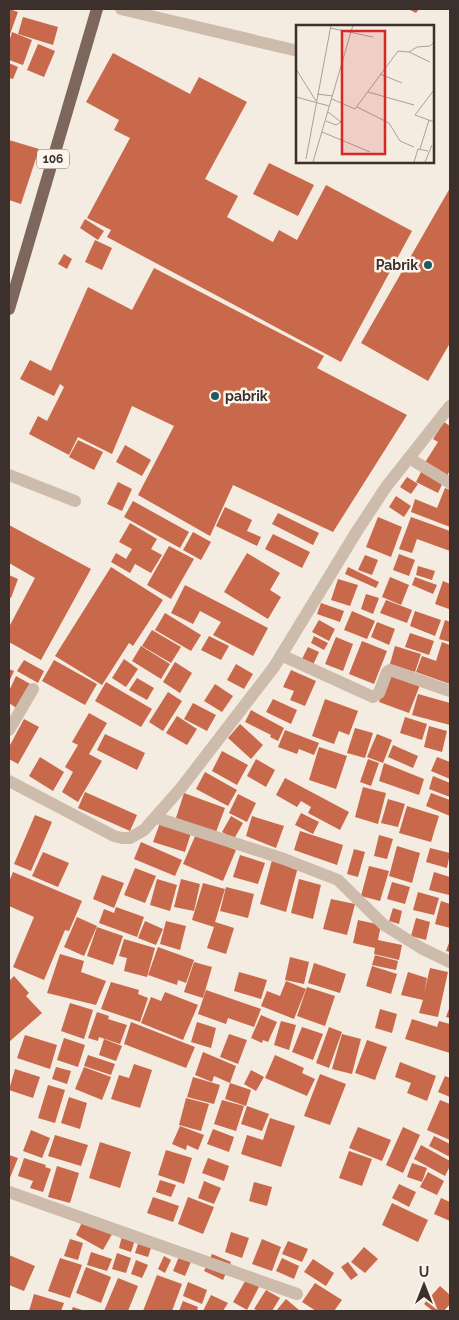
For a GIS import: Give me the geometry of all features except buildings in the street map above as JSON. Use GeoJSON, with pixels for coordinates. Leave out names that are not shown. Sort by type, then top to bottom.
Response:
{"type":"FeatureCollection","features":[{"type":"Feature","properties":{"kind":"main road","name":"106"},"geometry":{"type":"LineString","coordinates":[[9,309],[97,9]]}},
{"type":"Feature","properties":{"kind":"street"},"geometry":{"type":"LineString","coordinates":[[120,9],[134,10],[296,50]]}},
{"type":"Feature","properties":{"kind":"street"},"geometry":{"type":"LineString","coordinates":[[9,782],[114,836],[130,838],[144,830],[157,818],[240,713],[282,656],[344,550],[386,487],[450,406]]}},
{"type":"Feature","properties":{"kind":"street"},"geometry":{"type":"LineString","coordinates":[[409,458],[450,483]]}},
{"type":"Feature","properties":{"kind":"street"},"geometry":{"type":"LineString","coordinates":[[9,475],[75,501]]}},
{"type":"Feature","properties":{"kind":"street"},"geometry":{"type":"LineString","coordinates":[[282,656],[373,697],[379,693],[387,672],[390,670],[450,692]]}},
{"type":"Feature","properties":{"kind":"street"},"geometry":{"type":"LineString","coordinates":[[9,730],[33,690]]}},
{"type":"Feature","properties":{"kind":"street"},"geometry":{"type":"LineString","coordinates":[[157,818],[284,859],[338,880],[384,925],[421,948],[450,962]]}},
{"type":"Feature","properties":{"kind":"street"},"geometry":{"type":"LineString","coordinates":[[9,1192],[297,1294]]}},
{"type":"Feature","properties":{"kind":"place","name":"Pabrik"},"geometry":{"type":"Point","coordinates":[428,265]}},
{"type":"Feature","properties":{"kind":"place","name":"pabrik"},"geometry":{"type":"Point","coordinates":[215,396]}}]}
